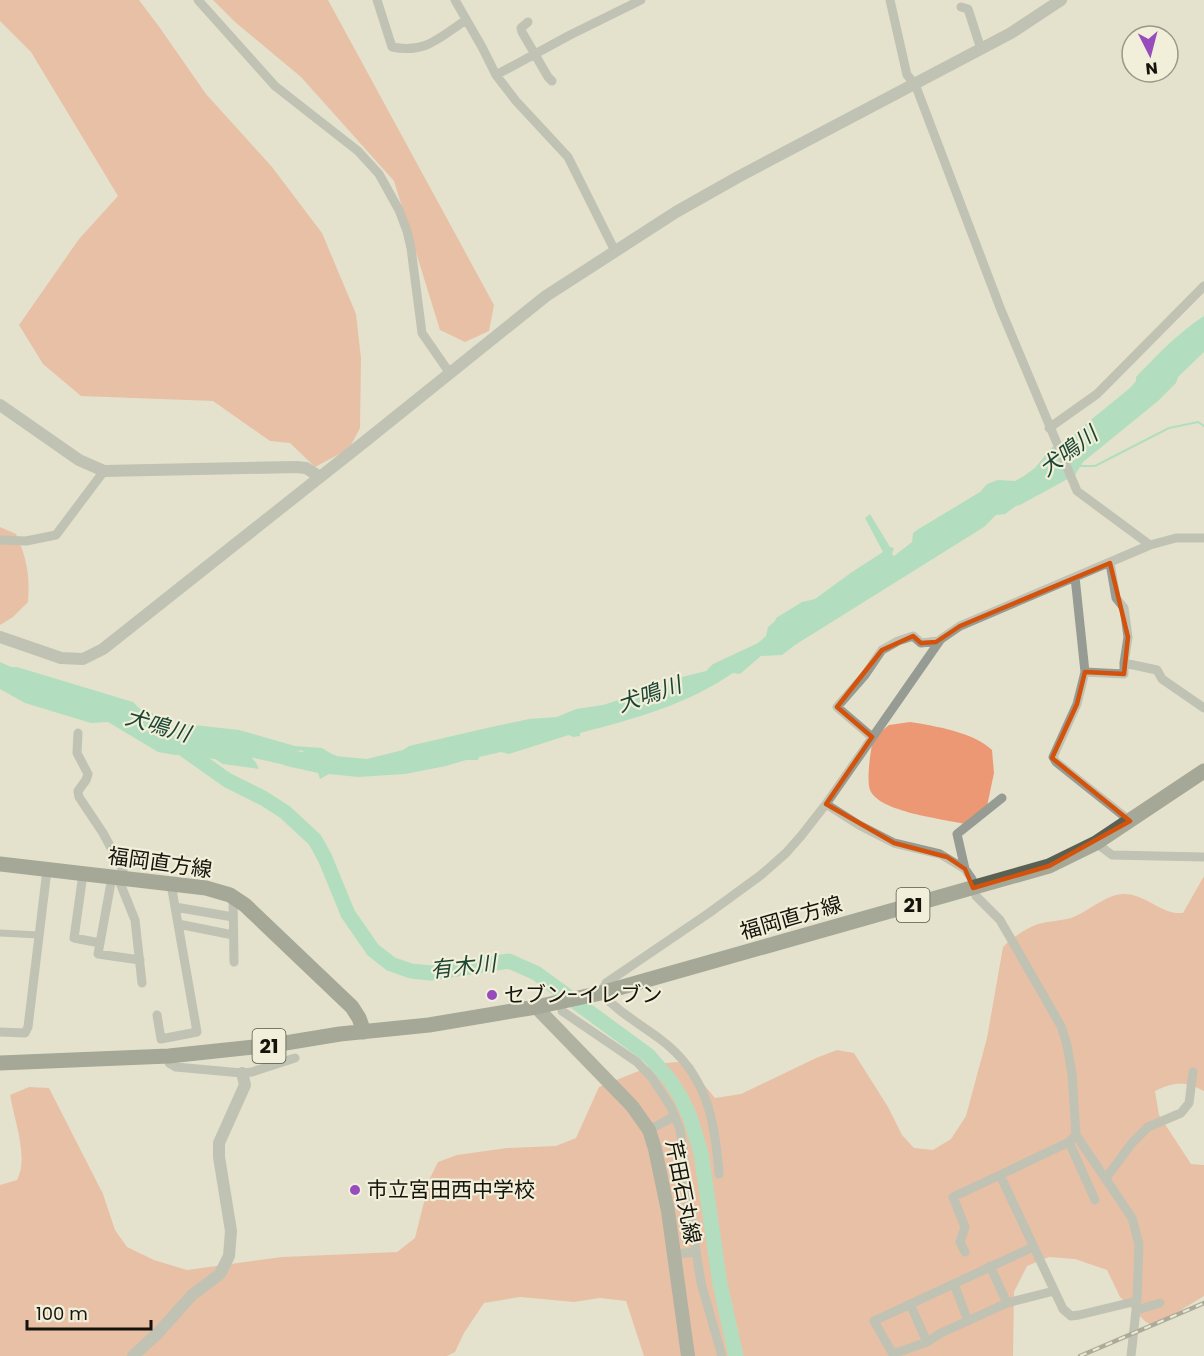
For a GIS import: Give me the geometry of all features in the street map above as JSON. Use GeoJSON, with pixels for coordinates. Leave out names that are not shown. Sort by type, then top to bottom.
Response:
{"type":"FeatureCollection","features":[{"type":"Feature","properties":{"kind":"main road","name":"福岡直方線"},"geometry":{"type":"LineString","coordinates":[[0,1063],[169,1056],[429,1025],[536,1007],[558,1008],[597,994],[1049,866],[1096,843],[1204,771]]}},
{"type":"Feature","properties":{"kind":"main road","name":"福岡直方線"},"geometry":{"type":"LineString","coordinates":[[0,864],[206,888],[233,897],[245,905],[347,1002],[359,1018],[364,1032]]}},
{"type":"Feature","properties":{"kind":"main road","name":"芹田石丸線"},"geometry":{"type":"LineString","coordinates":[[536,1007],[632,1106],[649,1130],[664,1191],[688,1356]]}},
{"type":"Feature","properties":{"kind":"street"},"geometry":{"type":"LineString","coordinates":[[198,0],[275,86],[358,151],[379,174],[399,210],[409,239],[422,333],[449,372]]}},
{"type":"Feature","properties":{"kind":"street"},"geometry":{"type":"LineString","coordinates":[[377,0],[392,47],[407,50],[424,48],[466,20]]}},
{"type":"Feature","properties":{"kind":"street"},"geometry":{"type":"LineString","coordinates":[[454,0],[483,47],[496,75],[516,101],[568,157],[615,251]]}},
{"type":"Feature","properties":{"kind":"street"},"geometry":{"type":"LineString","coordinates":[[496,75],[641,0]]}},
{"type":"Feature","properties":{"kind":"street"},"geometry":{"type":"LineString","coordinates":[[890,0],[907,75],[915,84],[1049,428],[1077,491],[1150,545]]}},
{"type":"Feature","properties":{"kind":"street"},"geometry":{"type":"LineString","coordinates":[[0,637],[61,658],[83,659],[103,649],[546,296],[676,212],[1011,33],[1058,1]]}},
{"type":"Feature","properties":{"kind":"street"},"geometry":{"type":"LineString","coordinates":[[961,7],[968,9],[972,16],[981,49]]}},
{"type":"Feature","properties":{"kind":"street"},"geometry":{"type":"LineString","coordinates":[[528,22],[521,28],[522,32],[552,81]]}},
{"type":"Feature","properties":{"kind":"street"},"geometry":{"type":"LineString","coordinates":[[1049,428],[1097,394],[1204,286]]}},
{"type":"Feature","properties":{"kind":"street"},"geometry":{"type":"LineString","coordinates":[[0,405],[79,460],[104,471],[139,472],[296,466],[306,468],[320,477]]}},
{"type":"Feature","properties":{"kind":"street"},"geometry":{"type":"LineString","coordinates":[[0,540],[26,541],[56,535],[104,471]]}},
{"type":"Feature","properties":{"kind":"street"},"geometry":{"type":"LineString","coordinates":[[719,1174],[712,1118],[706,1098],[689,1069],[661,1040],[597,994],[606,983],[761,875],[801,836],[826,804],[939,641],[960,626],[1150,545],[1176,538],[1204,538]]}},
{"type":"Feature","properties":{"kind":"street"},"geometry":{"type":"LineString","coordinates":[[1084,672],[1124,674],[1128,638],[1124,608],[1116,598],[1110,563]]}},
{"type":"Feature","properties":{"kind":"street"},"geometry":{"type":"LineString","coordinates":[[1075,577],[1084,672],[1077,704],[1053,757],[1056,762],[1130,821]]}},
{"type":"Feature","properties":{"kind":"street"},"geometry":{"type":"LineString","coordinates":[[872,737],[837,707],[865,675],[882,650],[913,636],[921,643],[939,641]]}},
{"type":"Feature","properties":{"kind":"street"},"geometry":{"type":"LineString","coordinates":[[1124,663],[1157,670],[1162,679],[1204,708]]}},
{"type":"Feature","properties":{"kind":"street"},"geometry":{"type":"LineString","coordinates":[[78,733],[77,753],[88,774],[78,791],[79,797],[103,833],[123,870],[117,878],[98,954],[140,960]]}},
{"type":"Feature","properties":{"kind":"street"},"geometry":{"type":"LineString","coordinates":[[1002,798],[957,834],[965,869],[972,879],[976,896],[1000,920],[1061,1026],[1072,1074],[1072,1139],[1095,1200]]}},
{"type":"Feature","properties":{"kind":"street"},"geometry":{"type":"LineString","coordinates":[[826,804],[894,843],[940,854],[965,869]]}},
{"type":"Feature","properties":{"kind":"street"},"geometry":{"type":"LineString","coordinates":[[1096,843],[1112,855],[1204,857]]}},
{"type":"Feature","properties":{"kind":"street"},"geometry":{"type":"LineString","coordinates":[[0,1032],[25,1033],[47,870]]}},
{"type":"Feature","properties":{"kind":"street"},"geometry":{"type":"LineString","coordinates":[[83,874],[74,938],[100,943]]}},
{"type":"Feature","properties":{"kind":"street"},"geometry":{"type":"LineString","coordinates":[[117,878],[135,920],[142,983]]}},
{"type":"Feature","properties":{"kind":"street"},"geometry":{"type":"LineString","coordinates":[[157,1016],[161,1039],[197,1032],[171,884]]}},
{"type":"Feature","properties":{"kind":"street"},"geometry":{"type":"LineString","coordinates":[[233,897],[234,962]]}},
{"type":"Feature","properties":{"kind":"street"},"geometry":{"type":"LineString","coordinates":[[175,907],[233,917]]}},
{"type":"Feature","properties":{"kind":"street"},"geometry":{"type":"LineString","coordinates":[[178,924],[233,935]]}},
{"type":"Feature","properties":{"kind":"street"},"geometry":{"type":"LineString","coordinates":[[0,933],[39,935]]}},
{"type":"Feature","properties":{"kind":"street"},"geometry":{"type":"LineString","coordinates":[[558,1008],[637,1062],[652,1078],[675,1116],[683,1148],[701,1283],[722,1356]]}},
{"type":"Feature","properties":{"kind":"street"},"geometry":{"type":"LineString","coordinates":[[169,1056],[169,1063],[176,1067],[242,1073],[252,1072],[294,1058]]}},
{"type":"Feature","properties":{"kind":"street"},"geometry":{"type":"LineString","coordinates":[[1106,1178],[1132,1143],[1148,1127],[1181,1113],[1189,1103],[1194,1072]]}},
{"type":"Feature","properties":{"kind":"street"},"geometry":{"type":"LineString","coordinates":[[133,1356],[158,1333],[192,1295],[220,1274],[229,1256],[231,1231],[219,1157],[219,1143],[245,1084],[242,1073]]}},
{"type":"Feature","properties":{"kind":"street"},"geometry":{"type":"LineString","coordinates":[[649,1130],[675,1116]]}},
{"type":"Feature","properties":{"kind":"street"},"geometry":{"type":"LineString","coordinates":[[965,1252],[960,1242],[965,1227],[953,1197],[1072,1139]]}},
{"type":"Feature","properties":{"kind":"street"},"geometry":{"type":"LineString","coordinates":[[1072,1139],[1086,1151],[1106,1178],[1132,1218],[1135,1227],[1139,1244],[1137,1305],[1131,1356]]}},
{"type":"Feature","properties":{"kind":"street"},"geometry":{"type":"LineString","coordinates":[[1000,1175],[1063,1309],[1071,1316],[1160,1303]]}},
{"type":"Feature","properties":{"kind":"street"},"geometry":{"type":"LineString","coordinates":[[1033,1247],[874,1321],[893,1354],[927,1342],[941,1333],[1007,1303],[1054,1291]]}},
{"type":"Feature","properties":{"kind":"street"},"geometry":{"type":"LineString","coordinates":[[674,1254],[696,1252]]}},
{"type":"Feature","properties":{"kind":"street"},"geometry":{"type":"LineString","coordinates":[[990,1266],[1007,1303]]}},
{"type":"Feature","properties":{"kind":"street"},"geometry":{"type":"LineString","coordinates":[[954,1284],[968,1321]]}},
{"type":"Feature","properties":{"kind":"street"},"geometry":{"type":"LineString","coordinates":[[910,1304],[927,1342]]}},
{"type":"Feature","properties":{"kind":"highlighted area"},"geometry":{"type":"Polygon","coordinates":[[[1110,563],[1128,637],[1124,674],[1085,672],[1077,704],[1052,758],[1130,821],[1049,866],[973,888],[965,869],[947,857],[894,843],[826,804],[872,737],[837,707],[882,650],[913,636],[921,643],[936,642],[960,626],[1110,563]]]}},
{"type":"Feature","properties":{"kind":"shaded area"},"geometry":{"type":"Polygon","coordinates":[[[0,0],[139,0],[206,94],[272,167],[322,233],[356,314],[361,358],[360,428],[349,449],[315,467],[290,443],[270,441],[213,401],[81,396],[43,364],[19,325],[79,239],[118,196],[31,52],[0,21],[0,0]]]}},
{"type":"Feature","properties":{"kind":"shaded area"},"geometry":{"type":"Polygon","coordinates":[[[213,0],[328,0],[494,305],[489,331],[465,342],[440,330],[394,181],[301,77],[235,22],[213,0]]]}},
{"type":"Feature","properties":{"kind":"shaded area"},"geometry":{"type":"Polygon","coordinates":[[[0,527],[16,534],[23,551],[29,584],[28,602],[13,617],[0,625],[0,527]]]}},
{"type":"Feature","properties":{"kind":"shaded area"},"geometry":{"type":"Polygon","coordinates":[[[910,722],[964,734],[992,750],[994,773],[986,811],[965,824],[898,809],[876,798],[870,790],[868,779],[873,738],[889,725],[910,722]]]}},
{"type":"Feature","properties":{"kind":"shaded area"},"geometry":{"type":"Polygon","coordinates":[[[1204,876],[1204,1091],[1180,1084],[1155,1091],[1159,1115],[1191,1164],[1204,1165],[1204,1296],[1158,1324],[1151,1325],[1146,1322],[1120,1297],[1107,1270],[1075,1259],[1049,1257],[1027,1266],[1014,1292],[1013,1356],[644,1356],[626,1301],[600,1298],[574,1302],[520,1297],[484,1303],[464,1333],[455,1352],[447,1356],[0,1356],[0,1185],[17,1180],[22,1161],[20,1138],[10,1095],[29,1087],[49,1088],[103,1194],[115,1230],[127,1247],[154,1260],[187,1270],[282,1257],[397,1252],[415,1238],[430,1178],[438,1162],[457,1155],[507,1148],[556,1146],[576,1138],[599,1087],[656,1064],[677,1062],[693,1065],[700,1080],[715,1098],[741,1094],[837,1050],[854,1053],[888,1107],[902,1135],[914,1148],[933,1150],[951,1139],[966,1116],[987,1038],[1003,947],[1033,926],[1071,918],[1115,895],[1138,896],[1167,911],[1183,913],[1204,876]]]}},
{"type":"Feature","properties":{"kind":"water"},"geometry":{"type":"Polygon","coordinates":[[[1204,316],[1204,352],[1178,377],[1176,383],[1158,401],[1083,462],[1075,475],[1005,514],[996,515],[984,527],[782,655],[761,656],[740,674],[733,673],[697,694],[659,710],[580,733],[580,736],[569,735],[509,754],[501,752],[479,757],[478,760],[466,760],[405,774],[358,777],[329,774],[320,779],[318,773],[282,765],[313,764],[310,755],[301,750],[286,752],[253,749],[226,743],[227,751],[249,756],[256,762],[259,769],[223,764],[195,753],[175,755],[158,752],[108,722],[91,723],[25,703],[0,689],[0,662],[133,702],[140,709],[163,717],[173,727],[185,724],[239,730],[295,746],[322,748],[335,756],[367,759],[403,750],[409,746],[487,728],[529,719],[557,717],[576,709],[603,705],[681,680],[682,677],[706,671],[713,664],[758,643],[766,636],[768,627],[776,618],[802,602],[815,599],[883,552],[865,518],[870,514],[890,547],[894,548],[892,554],[894,556],[912,542],[913,533],[980,492],[987,484],[998,480],[1015,481],[1024,476],[1035,468],[1052,447],[1065,444],[1130,388],[1136,381],[1136,377],[1160,352],[1204,316]]]}},
{"type":"Feature","properties":{"kind":"waterway"},"geometry":{"type":"LineString","coordinates":[[1077,466],[1095,466],[1169,428],[1198,422],[1204,426]]}},
{"type":"Feature","properties":{"kind":"waterway","name":"犬鳴川"},"geometry":{"type":"LineString","coordinates":[[208,740],[288,758],[332,762]]}},
{"type":"Feature","properties":{"kind":"waterway","name":"有木川"},"geometry":{"type":"LineString","coordinates":[[172,741],[227,780],[285,812],[315,840],[325,858],[348,914],[373,950],[391,964],[411,971],[431,973],[509,961],[536,973],[648,1055],[680,1096],[690,1117],[701,1153],[720,1284],[736,1356]]}},
{"type":"Feature","properties":{"kind":"railway"},"geometry":{"type":"LineString","coordinates":[[1080,1356],[1204,1303]]}},
{"type":"Feature","properties":{"kind":"place","name":"セブン-イレブン"},"geometry":{"type":"Point","coordinates":[492,995]}},
{"type":"Feature","properties":{"kind":"place","name":"市立宮田西中学校"},"geometry":{"type":"Point","coordinates":[355,1190]}}]}
